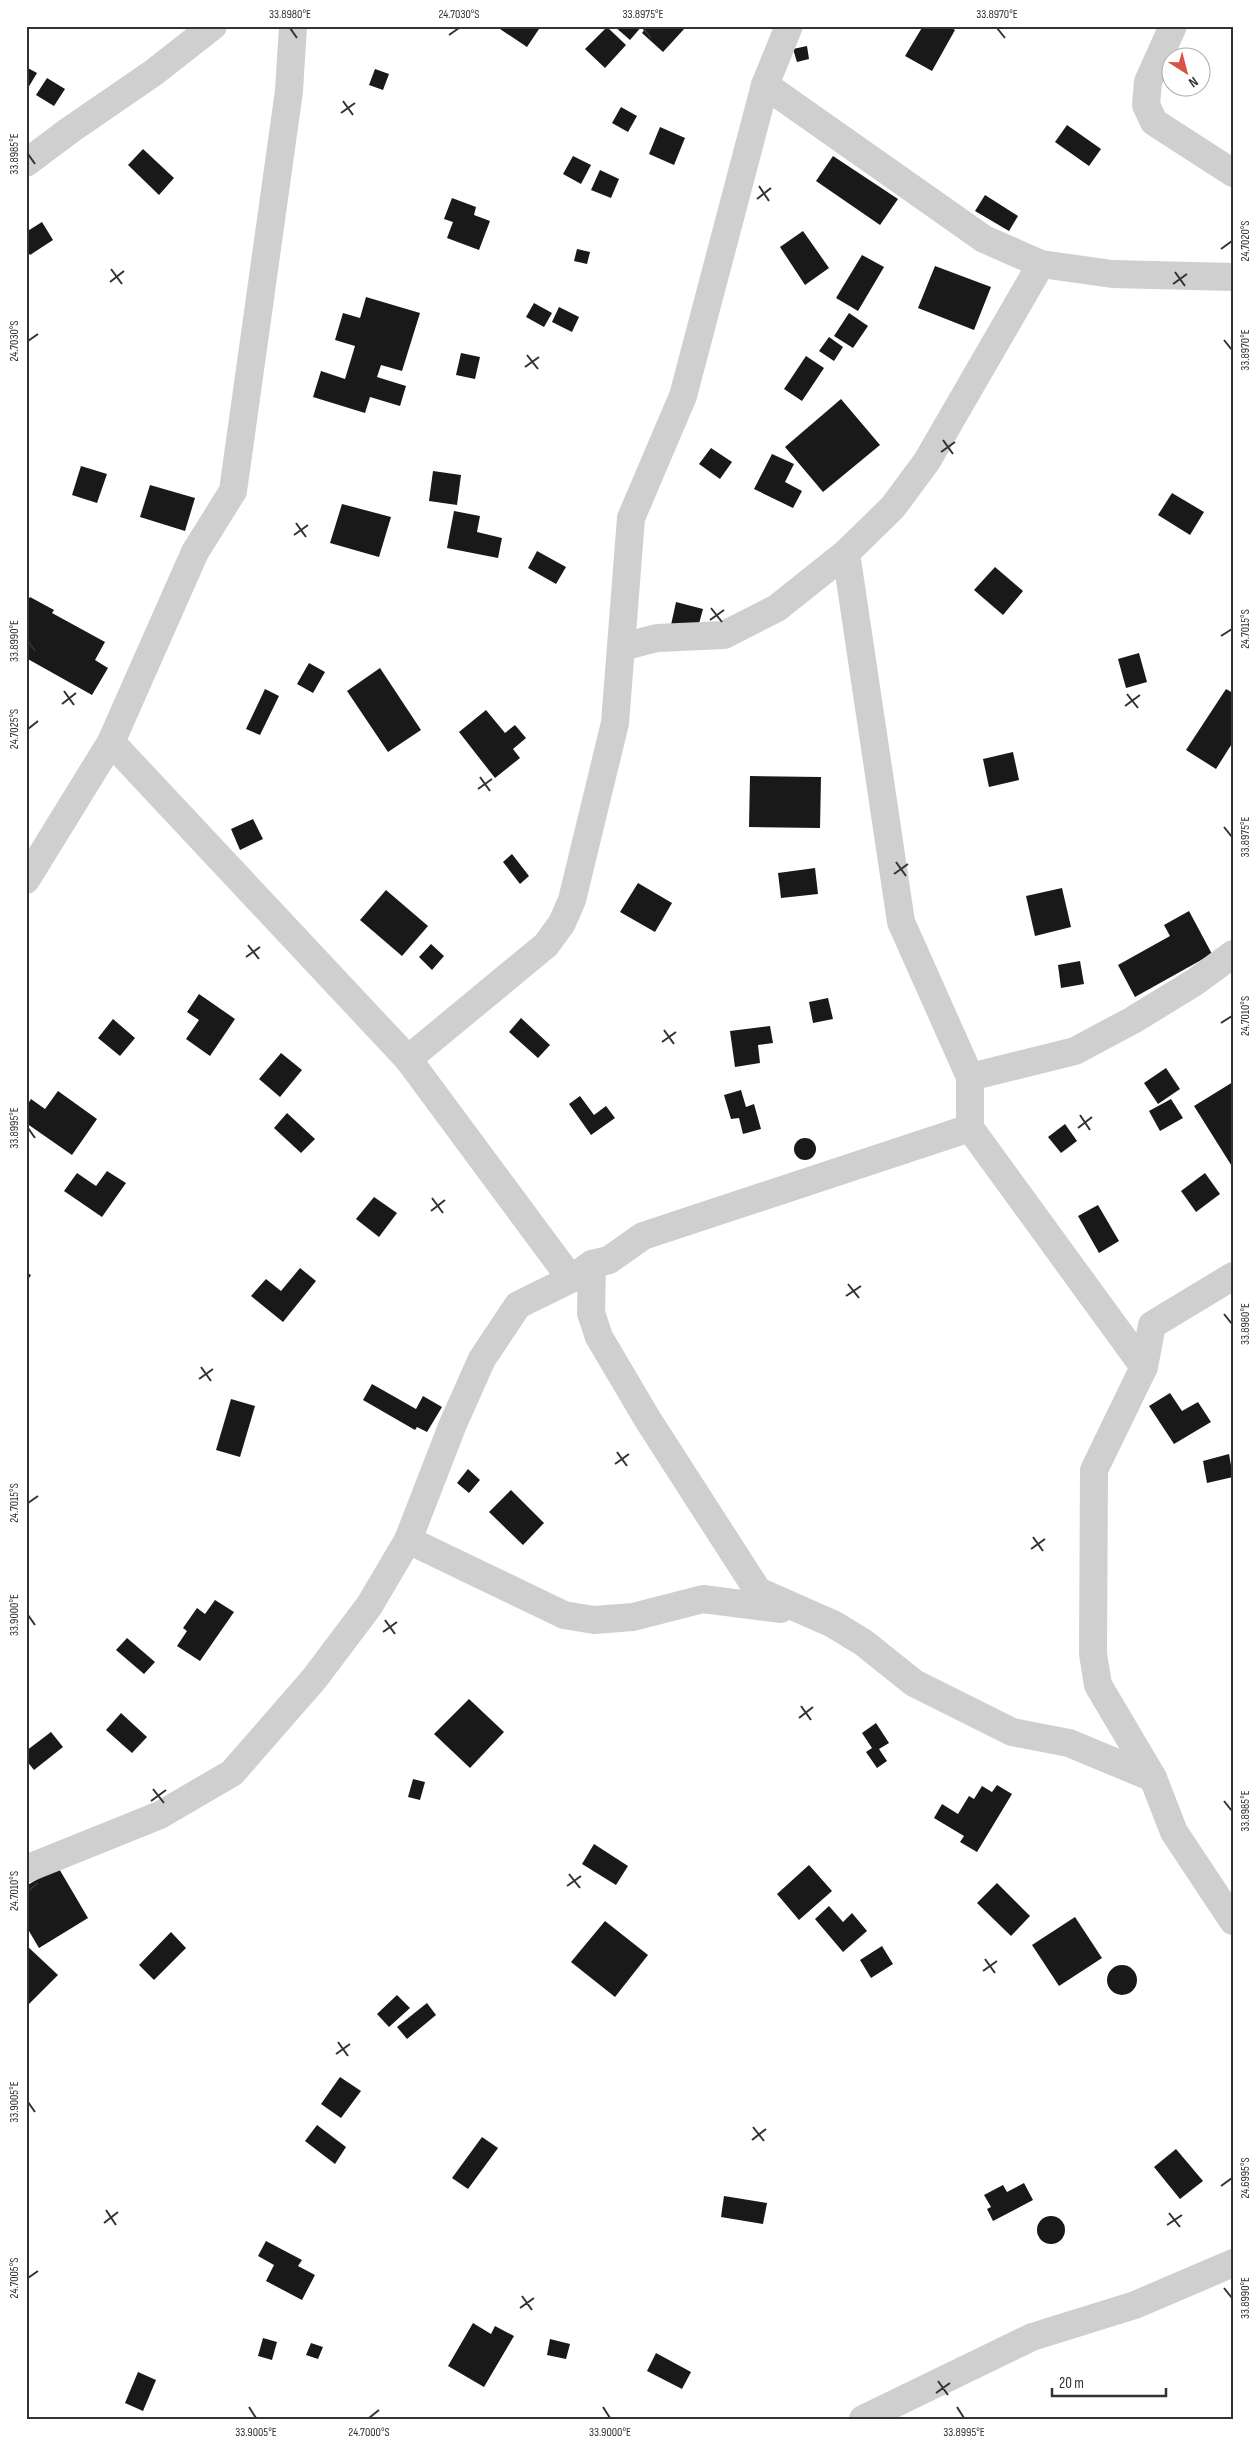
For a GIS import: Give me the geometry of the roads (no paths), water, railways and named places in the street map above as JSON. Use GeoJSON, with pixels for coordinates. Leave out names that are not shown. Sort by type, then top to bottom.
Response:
{"type":"FeatureCollection","features":[{"type":"Feature","properties":{"kind":"street"},"geometry":{"type":"LineString","coordinates":[[26,163],[153,73],[213,26]]}},
{"type":"Feature","properties":{"kind":"street"},"geometry":{"type":"LineString","coordinates":[[26,880],[112,742],[195,552],[233,491],[289,91],[293,26]]}},
{"type":"Feature","properties":{"kind":"street"},"geometry":{"type":"LineString","coordinates":[[408,1059],[546,946],[562,923],[572,900],[615,724],[630,518],[683,396],[765,85],[789,26]]}},
{"type":"Feature","properties":{"kind":"street"},"geometry":{"type":"LineString","coordinates":[[1173,26],[1148,82],[1146,105],[1154,122],[1233,173]]}},
{"type":"Feature","properties":{"kind":"street"},"geometry":{"type":"LineString","coordinates":[[765,85],[984,238],[1041,264],[1112,274],[1233,277]]}},
{"type":"Feature","properties":{"kind":"street"},"geometry":{"type":"LineString","coordinates":[[622,647],[657,638],[724,636],[777,608],[846,552],[893,506],[927,461],[1041,264]]}},
{"type":"Feature","properties":{"kind":"street"},"geometry":{"type":"LineString","coordinates":[[846,552],[901,922],[970,1077],[970,1128],[1144,1367]]}},
{"type":"Feature","properties":{"kind":"street"},"geometry":{"type":"LineString","coordinates":[[112,742],[408,1059],[581,1272],[599,1337],[648,1420],[758,1591],[833,1624],[864,1643],[914,1683],[1012,1732],[1069,1743],[1153,1778]]}},
{"type":"Feature","properties":{"kind":"street"},"geometry":{"type":"LineString","coordinates":[[970,1077],[1075,1050],[1172,997],[1233,954]]}},
{"type":"Feature","properties":{"kind":"street"},"geometry":{"type":"LineString","coordinates":[[26,1869],[160,1815],[232,1773],[314,1680],[369,1606],[408,1540],[453,1424],[482,1359],[518,1305],[581,1272],[609,1260],[643,1236],[970,1128]]}},
{"type":"Feature","properties":{"kind":"street"},"geometry":{"type":"LineString","coordinates":[[1233,1276],[1152,1325],[1144,1367],[1094,1470],[1093,1654],[1098,1685],[1153,1778],[1174,1832],[1233,1921]]}},
{"type":"Feature","properties":{"kind":"street"},"geometry":{"type":"LineString","coordinates":[[408,1540],[564,1615],[594,1620],[632,1617],[703,1600],[805,1612]]}},
{"type":"Feature","properties":{"kind":"street"},"geometry":{"type":"LineString","coordinates":[[878,2415],[1032,2337],[1135,2305],[1233,2263]]}}]}
